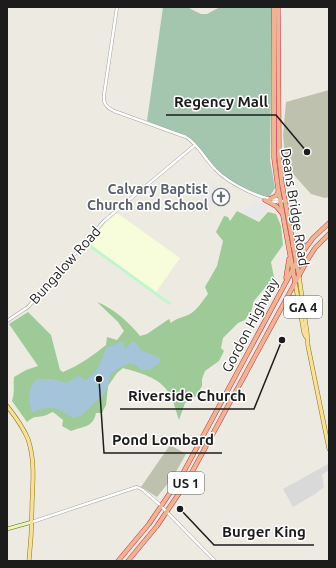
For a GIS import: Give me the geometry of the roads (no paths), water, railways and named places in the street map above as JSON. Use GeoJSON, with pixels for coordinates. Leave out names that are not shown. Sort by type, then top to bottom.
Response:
{"type":"FeatureCollection","features":[{"type":"Feature","properties":{"kind":"highway","name":"Deans Bridge Road"},"geometry":{"type":"LineString","coordinates":[[274,7],[273,139],[278,188],[283,200]]}},
{"type":"Feature","properties":{"kind":"highway","name":"Deans Bridge Road"},"geometry":{"type":"LineString","coordinates":[[278,7],[278,148],[285,217],[296,282]]}},
{"type":"Feature","properties":{"kind":"highway"},"geometry":{"type":"LineString","coordinates":[[270,199],[277,195],[278,188]]}},
{"type":"Feature","properties":{"kind":"highway"},"geometry":{"type":"LineString","coordinates":[[265,200],[278,208],[285,217]]}},
{"type":"Feature","properties":{"kind":"highway","name":"Gordon Highway"},"geometry":{"type":"LineString","coordinates":[[118,561],[143,531],[185,469],[296,263],[309,243],[329,223]]}},
{"type":"Feature","properties":{"kind":"highway","name":"Gordon Highway"},"geometry":{"type":"LineString","coordinates":[[128,561],[167,512],[189,477],[298,276],[314,251],[329,234]]}},
{"type":"Feature","properties":{"kind":"highway"},"geometry":{"type":"LineString","coordinates":[[291,248],[303,247],[309,243]]}},
{"type":"Feature","properties":{"kind":"highway","name":"Deans Bridge Road"},"geometry":{"type":"LineString","coordinates":[[291,248],[296,263],[298,276]]}},
{"type":"Feature","properties":{"kind":"highway","name":"US 1"},"geometry":{"type":"LineString","coordinates":[[280,292],[288,272],[291,248]]}},
{"type":"Feature","properties":{"kind":"highway"},"geometry":{"type":"LineString","coordinates":[[284,303],[288,298],[291,298],[295,299],[299,304]]}},
{"type":"Feature","properties":{"kind":"main road","name":"Deans Bridge Road"},"geometry":{"type":"LineString","coordinates":[[298,276],[307,338],[329,449]]}},
{"type":"Feature","properties":{"kind":"main road","name":"Deans Bridge Road"},"geometry":{"type":"LineString","coordinates":[[296,282],[304,333],[307,338]]}},
{"type":"Feature","properties":{"kind":"main road"},"geometry":{"type":"LineString","coordinates":[[7,406],[26,435],[32,459],[32,522],[30,561]]}},
{"type":"Feature","properties":{"kind":"main road"},"geometry":{"type":"LineString","coordinates":[[7,529],[32,522]]}},
{"type":"Feature","properties":{"kind":"street"},"geometry":{"type":"LineString","coordinates":[[117,7],[104,94],[107,108],[186,137],[195,145],[221,175],[265,200],[274,202],[283,200]]}},
{"type":"Feature","properties":{"kind":"street","name":"Bungalow Road"},"geometry":{"type":"LineString","coordinates":[[7,321],[28,307],[104,221],[195,145]]}},
{"type":"Feature","properties":{"kind":"street"},"geometry":{"type":"LineString","coordinates":[[257,195],[270,199],[283,200]]}},
{"type":"Feature","properties":{"kind":"street"},"geometry":{"type":"LineString","coordinates":[[32,522],[137,487],[146,492],[161,506],[215,561]]}},
{"type":"Feature","properties":{"kind":"water"},"geometry":{"type":"Polygon","coordinates":[[[124,341],[124,347],[126,349],[132,341],[137,344],[141,350],[160,358],[159,363],[150,370],[141,370],[134,364],[126,364],[118,369],[111,374],[109,383],[101,398],[86,412],[77,417],[74,418],[63,411],[54,408],[45,408],[32,412],[29,395],[36,379],[52,379],[67,383],[78,376],[86,380],[96,370],[101,362],[106,348],[124,341]]]}},
{"type":"Feature","properties":{"kind":"place","name":"Regency Mall"},"geometry":{"type":"Point","coordinates":[307,152]}},
{"type":"Feature","properties":{"kind":"place","name":"Calvary Baptist Church and School"},"geometry":{"type":"Point","coordinates":[221,197]}},
{"type":"Feature","properties":{"kind":"place","name":"Riverside Church"},"geometry":{"type":"Point","coordinates":[282,340]}},
{"type":"Feature","properties":{"kind":"place","name":"Pond Lombard"},"geometry":{"type":"Point","coordinates":[99,379]}},
{"type":"Feature","properties":{"kind":"place","name":"Burger King"},"geometry":{"type":"Point","coordinates":[180,509]}}]}
